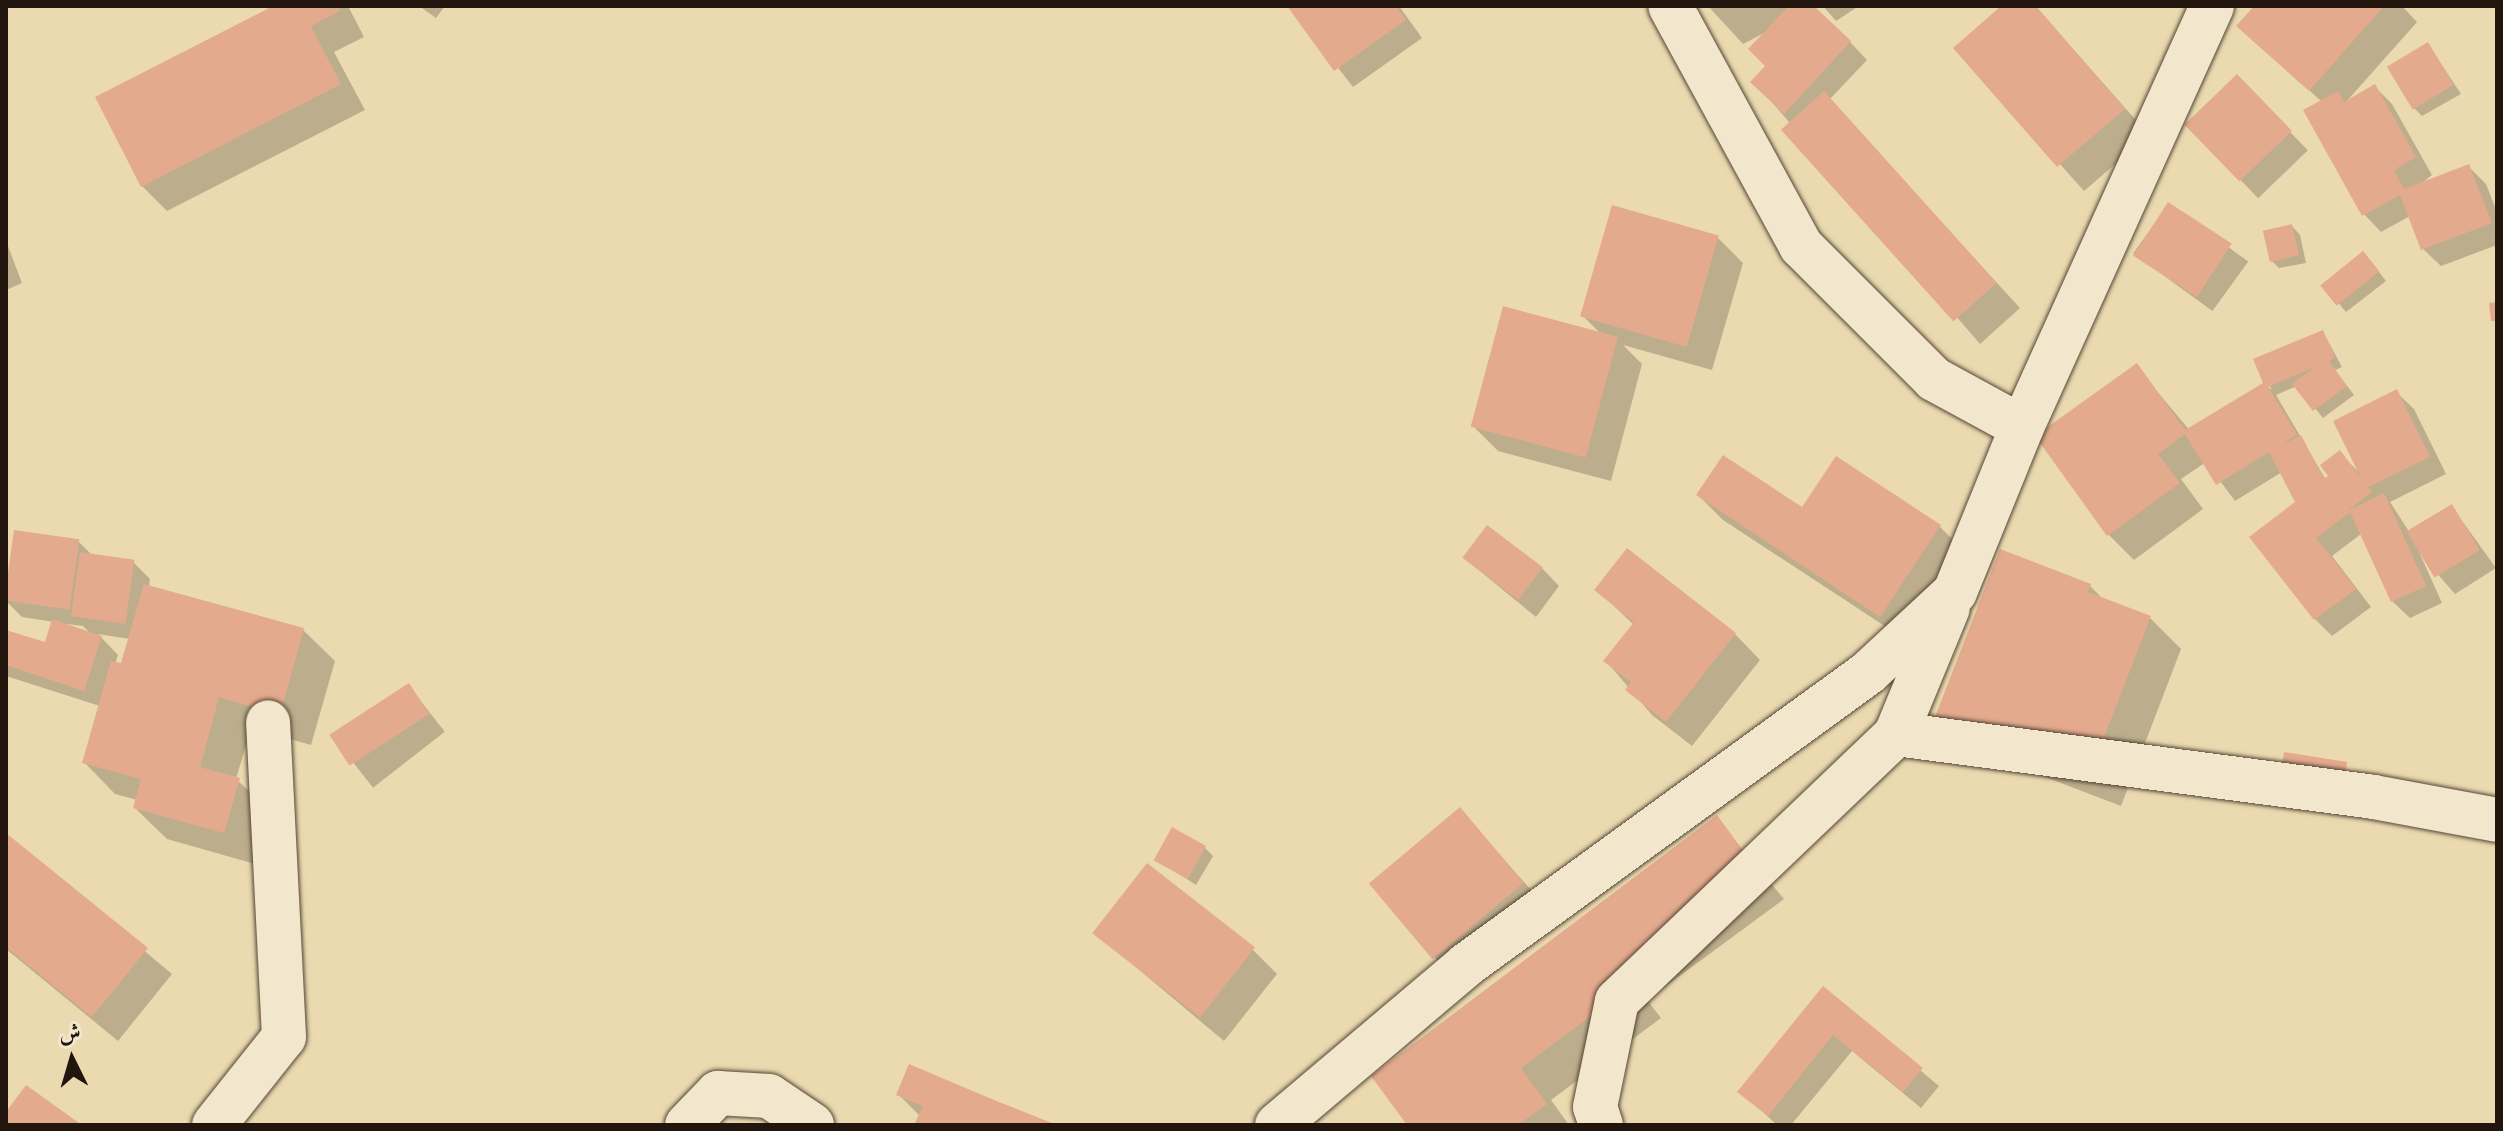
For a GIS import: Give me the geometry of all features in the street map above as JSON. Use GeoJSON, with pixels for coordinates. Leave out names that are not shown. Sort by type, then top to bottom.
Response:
{"type":"FeatureCollection","features":[{"type":"Feature","properties":{"kind":"street"},"geometry":{"type":"LineString","coordinates":[[1670,6],[1801,246],[1934,379],[2022,427]]}},
{"type":"Feature","properties":{"kind":"street"},"geometry":{"type":"LineString","coordinates":[[1601,1125],[1595,1107],[1617,1001],[1896,734],[2022,427],[2212,6]]}},
{"type":"Feature","properties":{"kind":"street"},"geometry":{"type":"LineString","coordinates":[[1277,1125],[1466,965],[1869,672],[1955,592]]}},
{"type":"Feature","properties":{"kind":"street"},"geometry":{"type":"LineString","coordinates":[[214,1125],[284,1037],[268,722]]}},
{"type":"Feature","properties":{"kind":"street"},"geometry":{"type":"LineString","coordinates":[[1896,734],[2373,797],[2497,820]]}},
{"type":"Feature","properties":{"kind":"street"},"geometry":{"type":"LineString","coordinates":[[687,1125],[718,1093],[769,1096],[812,1125]]}},
{"type":"Feature","properties":{"kind":"building"},"geometry":{"type":"Polygon","coordinates":[[[273,6],[338,6],[340,11],[311,26],[341,84],[141,187],[95,97],[273,6]]]}},
{"type":"Feature","properties":{"kind":"building"},"geometry":{"type":"Polygon","coordinates":[[[1287,6],[1396,6],[1406,20],[1334,71],[1287,6]]]}},
{"type":"Feature","properties":{"kind":"building"},"geometry":{"type":"Polygon","coordinates":[[[1789,6],[1814,6],[1851,41],[1784,114],[1750,82],[1765,66],[1748,49],[1789,6]]]}},
{"type":"Feature","properties":{"kind":"building"},"geometry":{"type":"Polygon","coordinates":[[[2001,6],[2036,6],[2125,109],[2057,167],[1953,48],[2001,6]]]}},
{"type":"Feature","properties":{"kind":"building"},"geometry":{"type":"Polygon","coordinates":[[[2254,6],[2384,6],[2309,91],[2236,26],[2254,6]]]}},
{"type":"Feature","properties":{"kind":"building"},"geometry":{"type":"Polygon","coordinates":[[[2428,42],[2454,85],[2413,110],[2387,67],[2428,42]]]}},
{"type":"Feature","properties":{"kind":"building"},"geometry":{"type":"Polygon","coordinates":[[[2237,74],[2292,131],[2239,182],[2184,125],[2237,74]]]}},
{"type":"Feature","properties":{"kind":"building"},"geometry":{"type":"Polygon","coordinates":[[[2375,84],[2416,157],[2394,170],[2404,189],[2469,164],[2492,223],[2421,250],[2400,195],[2362,216],[2303,110],[2338,91],[2344,102],[2375,84]]]}},
{"type":"Feature","properties":{"kind":"building"},"geometry":{"type":"Polygon","coordinates":[[[1824,91],[1997,283],[1954,322],[1781,130],[1824,91]]]}},
{"type":"Feature","properties":{"kind":"building"},"geometry":{"type":"Polygon","coordinates":[[[2168,202],[2232,243],[2197,297],[2133,256],[2168,202]]]}},
{"type":"Feature","properties":{"kind":"building"},"geometry":{"type":"Polygon","coordinates":[[[1612,205],[1719,236],[1687,347],[1580,317],[1612,205]]]}},
{"type":"Feature","properties":{"kind":"building"},"geometry":{"type":"Polygon","coordinates":[[[2292,224],[2299,255],[2270,262],[2263,231],[2292,224]]]}},
{"type":"Feature","properties":{"kind":"building"},"geometry":{"type":"Polygon","coordinates":[[[2363,251],[2379,271],[2337,306],[2320,286],[2363,251]]]}},
{"type":"Feature","properties":{"kind":"building"},"geometry":{"type":"Polygon","coordinates":[[[2497,302],[2497,321],[2491,321],[2489,303],[2497,302]]]}},
{"type":"Feature","properties":{"kind":"building"},"geometry":{"type":"Polygon","coordinates":[[[1503,306],[1618,337],[1586,458],[1471,427],[1503,306]]]}},
{"type":"Feature","properties":{"kind":"building"},"geometry":{"type":"Polygon","coordinates":[[[2323,330],[2335,358],[2329,361],[2347,386],[2313,411],[2292,384],[2315,367],[2268,387],[2297,434],[2282,445],[2301,435],[2324,479],[2328,476],[2320,465],[2340,450],[2361,478],[2333,421],[2397,389],[2430,457],[2368,487],[2372,492],[2346,512],[2384,493],[2426,586],[2391,602],[2350,512],[2316,538],[2356,589],[2314,620],[2249,537],[2295,502],[2269,452],[2216,485],[2185,434],[2158,454],[2180,483],[2107,536],[2035,436],[2137,363],[2185,430],[2263,383],[2253,359],[2323,330]]]}},
{"type":"Feature","properties":{"kind":"building"},"geometry":{"type":"Polygon","coordinates":[[[1723,455],[1802,507],[1836,456],[1941,525],[1880,617],[1696,495],[1723,455]]]}},
{"type":"Feature","properties":{"kind":"building"},"geometry":{"type":"Polygon","coordinates":[[[2452,504],[2480,550],[2434,578],[2407,531],[2452,504]]]}},
{"type":"Feature","properties":{"kind":"building"},"geometry":{"type":"Polygon","coordinates":[[[1487,525],[1543,567],[1518,600],[1462,558],[1487,525]]]}},
{"type":"Feature","properties":{"kind":"building"},"geometry":{"type":"Polygon","coordinates":[[[14,530],[79,539],[69,609],[6,601],[14,530]]]}},
{"type":"Feature","properties":{"kind":"building"},"geometry":{"type":"Polygon","coordinates":[[[1627,548],[1736,633],[1666,722],[1625,690],[1631,682],[1603,661],[1634,622],[1594,590],[1627,548]]]}},
{"type":"Feature","properties":{"kind":"building"},"geometry":{"type":"Polygon","coordinates":[[[2000,549],[2091,584],[2088,592],[2151,616],[2089,776],[1935,717],[2000,549]]]}},
{"type":"Feature","properties":{"kind":"building"},"geometry":{"type":"Polygon","coordinates":[[[80,552],[134,560],[125,624],[71,616],[80,552]]]}},
{"type":"Feature","properties":{"kind":"building"},"geometry":{"type":"Polygon","coordinates":[[[144,584],[304,628],[280,715],[219,697],[200,767],[240,778],[224,833],[133,808],[141,779],[82,763],[111,661],[121,663],[144,584]]]}},
{"type":"Feature","properties":{"kind":"building"},"geometry":{"type":"Polygon","coordinates":[[[52,619],[102,636],[84,691],[6,665],[6,630],[45,642],[52,619]]]}},
{"type":"Feature","properties":{"kind":"building"},"geometry":{"type":"Polygon","coordinates":[[[409,683],[429,714],[349,766],[329,735],[409,683]]]}},
{"type":"Feature","properties":{"kind":"building"},"geometry":{"type":"Polygon","coordinates":[[[2284,752],[2347,762],[2342,797],[2279,787],[2284,752]]]}},
{"type":"Feature","properties":{"kind":"building"},"geometry":{"type":"Polygon","coordinates":[[[1460,807],[1524,883],[1432,959],[1369,883],[1460,807]]]}},
{"type":"Feature","properties":{"kind":"building"},"geometry":{"type":"Polygon","coordinates":[[[1717,815],[1755,867],[1618,968],[1631,986],[1521,1068],[1547,1104],[1518,1125],[1407,1125],[1371,1076],[1717,815]]]}},
{"type":"Feature","properties":{"kind":"building"},"geometry":{"type":"Polygon","coordinates":[[[1172,827],[1206,846],[1188,879],[1154,860],[1172,827]]]}},
{"type":"Feature","properties":{"kind":"building"},"geometry":{"type":"Polygon","coordinates":[[[6,833],[148,948],[92,1017],[6,947],[6,833]]]}},
{"type":"Feature","properties":{"kind":"building"},"geometry":{"type":"Polygon","coordinates":[[[1147,863],[1255,947],[1200,1017],[1092,933],[1147,863]]]}},
{"type":"Feature","properties":{"kind":"building"},"geometry":{"type":"Polygon","coordinates":[[[1823,986],[1923,1068],[1903,1092],[1833,1035],[1768,1116],[1737,1092],[1823,986]]]}},
{"type":"Feature","properties":{"kind":"building"},"geometry":{"type":"Polygon","coordinates":[[[909,1064],[1057,1125],[914,1125],[923,1106],[896,1095],[909,1064]]]}},
{"type":"Feature","properties":{"kind":"building"},"geometry":{"type":"Polygon","coordinates":[[[26,1085],[82,1125],[6,1125],[6,1112],[26,1085]]]}}]}
